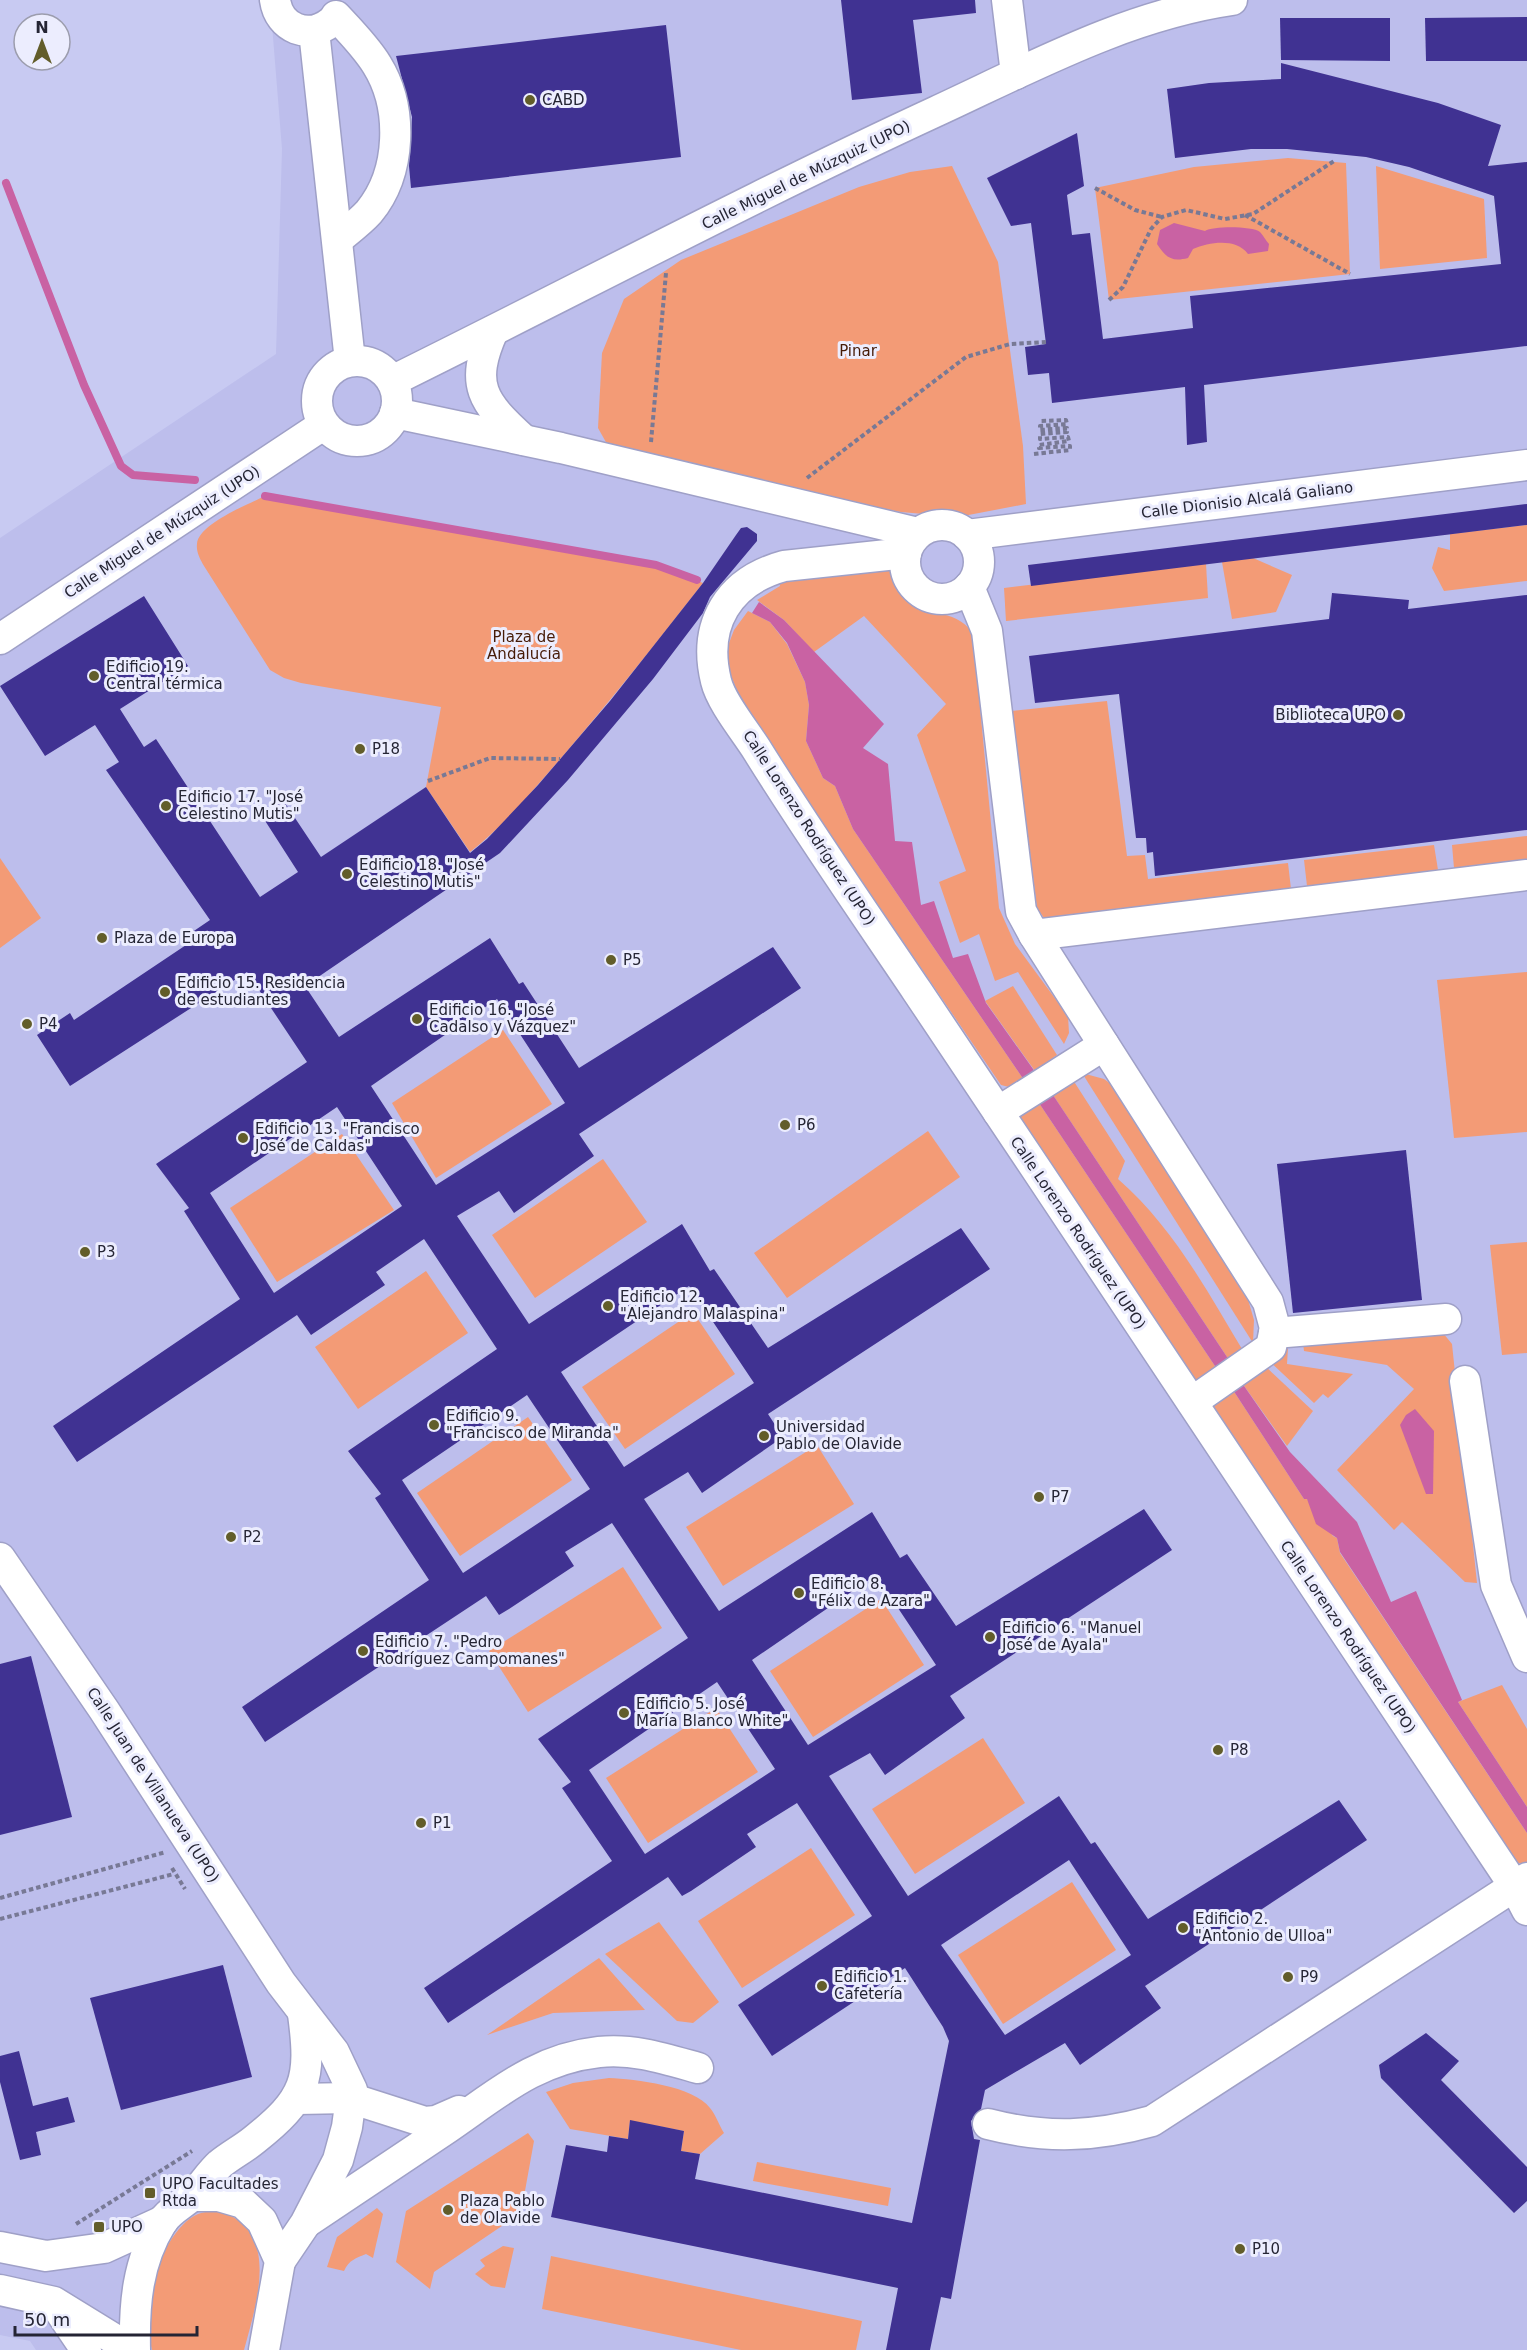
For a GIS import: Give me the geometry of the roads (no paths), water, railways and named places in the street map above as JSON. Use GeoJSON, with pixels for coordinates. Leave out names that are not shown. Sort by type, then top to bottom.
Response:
{"type":"FeatureCollection","features":[{"type":"Feature","properties":{"kind":"street"},"geometry":{"type":"LineString","coordinates":[[275,0],[278,12],[293,28],[330,16]]}},
{"type":"Feature","properties":{"kind":"street"},"geometry":{"type":"LineString","coordinates":[[1007,0],[1016,74]]}},
{"type":"Feature","properties":{"kind":"street","name":"Calle Miguel de Múzquiz (UPO)"},"geometry":{"type":"LineString","coordinates":[[392,381],[830,161],[1016,74],[1154,17],[1232,0]]}},
{"type":"Feature","properties":{"kind":"street"},"geometry":{"type":"LineString","coordinates":[[330,16],[338,239],[350,361]]}},
{"type":"Feature","properties":{"kind":"street"},"geometry":{"type":"LineString","coordinates":[[330,16],[377,65],[392,101],[395,118],[393,158],[384,184],[371,210],[338,239]]}},
{"type":"Feature","properties":{"kind":"street"},"geometry":{"type":"LineString","coordinates":[[493,331],[480,364],[480,383],[490,404],[524,440]]}},
{"type":"Feature","properties":{"kind":"street"},"geometry":{"type":"LineString","coordinates":[[350,361],[364,361],[376,366],[392,381],[398,397],[395,413],[383,432],[372,439],[359,442],[345,441],[324,425],[318,412],[316,399],[319,386],[332,370],[350,361]]}},
{"type":"Feature","properties":{"kind":"street"},"geometry":{"type":"LineString","coordinates":[[395,413],[524,440],[649,470],[912,543],[940,525],[952,526],[967,535],[978,552],[979,565],[969,587],[946,598],[924,594],[908,576],[912,543]]}},
{"type":"Feature","properties":{"kind":"street","name":"Calle Miguel de Múzquiz (UPO)"},"geometry":{"type":"LineString","coordinates":[[0,639],[324,425]]}},
{"type":"Feature","properties":{"kind":"street","name":"Calle Dionisio Alcalá Galiano"},"geometry":{"type":"LineString","coordinates":[[967,535],[1527,465]]}},
{"type":"Feature","properties":{"kind":"street","name":"Calle Lorenzo Rodríguez (UPO)"},"geometry":{"type":"LineString","coordinates":[[912,543],[784,566],[765,571],[739,587],[720,611],[712,650],[716,685],[809,834],[998,1112],[1203,1394],[1523,1892]]}},
{"type":"Feature","properties":{"kind":"street"},"geometry":{"type":"LineString","coordinates":[[969,587],[987,631],[1021,911],[1034,935],[1268,1302],[1274,1333],[1271,1347],[1203,1394]]}},
{"type":"Feature","properties":{"kind":"street"},"geometry":{"type":"LineString","coordinates":[[1034,935],[1527,875]]}},
{"type":"Feature","properties":{"kind":"street"},"geometry":{"type":"LineString","coordinates":[[998,1112],[1104,1045]]}},
{"type":"Feature","properties":{"kind":"street"},"geometry":{"type":"LineString","coordinates":[[1274,1333],[1446,1319]]}},
{"type":"Feature","properties":{"kind":"street"},"geometry":{"type":"LineString","coordinates":[[1465,1381],[1496,1585],[1527,1657]]}},
{"type":"Feature","properties":{"kind":"street","name":"Calle Juan de Villanueva (UPO)"},"geometry":{"type":"LineString","coordinates":[[0,1558],[104,1710],[303,2014]]}},
{"type":"Feature","properties":{"kind":"street"},"geometry":{"type":"LineString","coordinates":[[988,2124],[1048,2135],[1110,2133],[1152,2121],[1523,1892]]}},
{"type":"Feature","properties":{"kind":"street"},"geometry":{"type":"LineString","coordinates":[[264,2350],[280,2261],[304,2224],[338,2160],[347,2127],[352,2090],[334,2052],[320,2031],[303,2014]]}},
{"type":"Feature","properties":{"kind":"street"},"geometry":{"type":"LineString","coordinates":[[0,2290],[54,2302],[134,2350],[136,2289],[143,2264],[163,2221],[176,2207],[192,2196],[220,2165],[253,2141],[297,2099],[305,2075],[308,2045],[303,2014]]}},
{"type":"Feature","properties":{"kind":"street"},"geometry":{"type":"LineString","coordinates":[[304,2224],[511,2082],[539,2068],[567,2058],[600,2052],[648,2054],[698,2068]]}},
{"type":"Feature","properties":{"kind":"street"},"geometry":{"type":"LineString","coordinates":[[297,2099],[350,2098],[425,2122],[436,2121],[482,2102]]}},
{"type":"Feature","properties":{"kind":"street"},"geometry":{"type":"LineString","coordinates":[[192,2196],[219,2196],[243,2203],[262,2221],[280,2261]]}},
{"type":"Feature","properties":{"kind":"street"},"geometry":{"type":"LineString","coordinates":[[0,2247],[46,2256],[104,2248],[163,2221]]}},
{"type":"Feature","properties":{"kind":"street"},"geometry":{"type":"LineString","coordinates":[[54,2302],[86,2350]]}},
{"type":"Feature","properties":{"kind":"waterway"},"geometry":{"type":"LineString","coordinates":[[6,183],[84,385],[121,466],[133,475],[195,480]]}},
{"type":"Feature","properties":{"kind":"waterway"},"geometry":{"type":"LineString","coordinates":[[265,496],[656,565],[697,580]]}},
{"type":"Feature","properties":{"kind":"place","name":"CABD"},"geometry":{"type":"Point","coordinates":[530,100]}},
{"type":"Feature","properties":{"kind":"place","name":"Edificio 19. Central térmica"},"geometry":{"type":"Point","coordinates":[94,676]}},
{"type":"Feature","properties":{"kind":"place","name":"Biblioteca UPO"},"geometry":{"type":"Point","coordinates":[1398,715]}},
{"type":"Feature","properties":{"kind":"place","name":"P18"},"geometry":{"type":"Point","coordinates":[360,749]}},
{"type":"Feature","properties":{"kind":"place","name":"Edificio 17. \"José Celestino Mutis\""},"geometry":{"type":"Point","coordinates":[166,806]}},
{"type":"Feature","properties":{"kind":"place","name":"Edificio 18. \"José Celestino Mutis\""},"geometry":{"type":"Point","coordinates":[347,874]}},
{"type":"Feature","properties":{"kind":"place","name":"Plaza de Europa"},"geometry":{"type":"Point","coordinates":[102,938]}},
{"type":"Feature","properties":{"kind":"place","name":"P5"},"geometry":{"type":"Point","coordinates":[611,960]}},
{"type":"Feature","properties":{"kind":"place","name":"Edificio 15. Residencia de estudiantes"},"geometry":{"type":"Point","coordinates":[165,992]}},
{"type":"Feature","properties":{"kind":"place","name":"Edificio 16. \"José Cadalso y Vázquez\""},"geometry":{"type":"Point","coordinates":[417,1019]}},
{"type":"Feature","properties":{"kind":"place","name":"P4"},"geometry":{"type":"Point","coordinates":[27,1024]}},
{"type":"Feature","properties":{"kind":"place","name":"P6"},"geometry":{"type":"Point","coordinates":[785,1125]}},
{"type":"Feature","properties":{"kind":"place","name":"Edificio 13. \"Francisco José de Caldas\""},"geometry":{"type":"Point","coordinates":[243,1138]}},
{"type":"Feature","properties":{"kind":"place","name":"P3"},"geometry":{"type":"Point","coordinates":[85,1252]}},
{"type":"Feature","properties":{"kind":"place","name":"Edificio 12. \"Alejandro Malaspina\""},"geometry":{"type":"Point","coordinates":[608,1306]}},
{"type":"Feature","properties":{"kind":"place","name":"Edificio 9. \"Francisco de Miranda\""},"geometry":{"type":"Point","coordinates":[434,1425]}},
{"type":"Feature","properties":{"kind":"place","name":"Universidad Pablo de Olavide"},"geometry":{"type":"Point","coordinates":[764,1436]}},
{"type":"Feature","properties":{"kind":"place","name":"P7"},"geometry":{"type":"Point","coordinates":[1039,1497]}},
{"type":"Feature","properties":{"kind":"place","name":"P2"},"geometry":{"type":"Point","coordinates":[231,1537]}},
{"type":"Feature","properties":{"kind":"place","name":"Edificio 8. \"Félix de Azara\""},"geometry":{"type":"Point","coordinates":[799,1593]}},
{"type":"Feature","properties":{"kind":"place","name":"Edificio 6. \"Manuel José de Ayala\""},"geometry":{"type":"Point","coordinates":[990,1637]}},
{"type":"Feature","properties":{"kind":"place","name":"Edificio 7. \"Pedro Rodríguez Campomanes\""},"geometry":{"type":"Point","coordinates":[363,1651]}},
{"type":"Feature","properties":{"kind":"place","name":"Edificio 5. José María Blanco White\""},"geometry":{"type":"Point","coordinates":[624,1713]}},
{"type":"Feature","properties":{"kind":"place","name":"P8"},"geometry":{"type":"Point","coordinates":[1218,1750]}},
{"type":"Feature","properties":{"kind":"place","name":"P1"},"geometry":{"type":"Point","coordinates":[421,1823]}},
{"type":"Feature","properties":{"kind":"place","name":"Edificio 2. \"Antonio de Ulloa\""},"geometry":{"type":"Point","coordinates":[1183,1928]}},
{"type":"Feature","properties":{"kind":"place","name":"P9"},"geometry":{"type":"Point","coordinates":[1288,1977]}},
{"type":"Feature","properties":{"kind":"place","name":"Edificio 1. Cafetería"},"geometry":{"type":"Point","coordinates":[822,1986]}},
{"type":"Feature","properties":{"kind":"place","name":"UPO Facultades Rtda"},"geometry":{"type":"Point","coordinates":[150,2193]}},
{"type":"Feature","properties":{"kind":"place","name":"Plaza Pablo de Olavide"},"geometry":{"type":"Point","coordinates":[448,2210]}},
{"type":"Feature","properties":{"kind":"place","name":"UPO"},"geometry":{"type":"Point","coordinates":[99,2227]}},
{"type":"Feature","properties":{"kind":"place","name":"P10"},"geometry":{"type":"Point","coordinates":[1240,2249]}},
{"type":"Feature","properties":{"kind":"park label","name":"Pinar"},"geometry":{"type":"Point","coordinates":[858,351]}},
{"type":"Feature","properties":{"kind":"park label","name":"Plaza de Andalucía"},"geometry":{"type":"Point","coordinates":[524,646]}}]}
